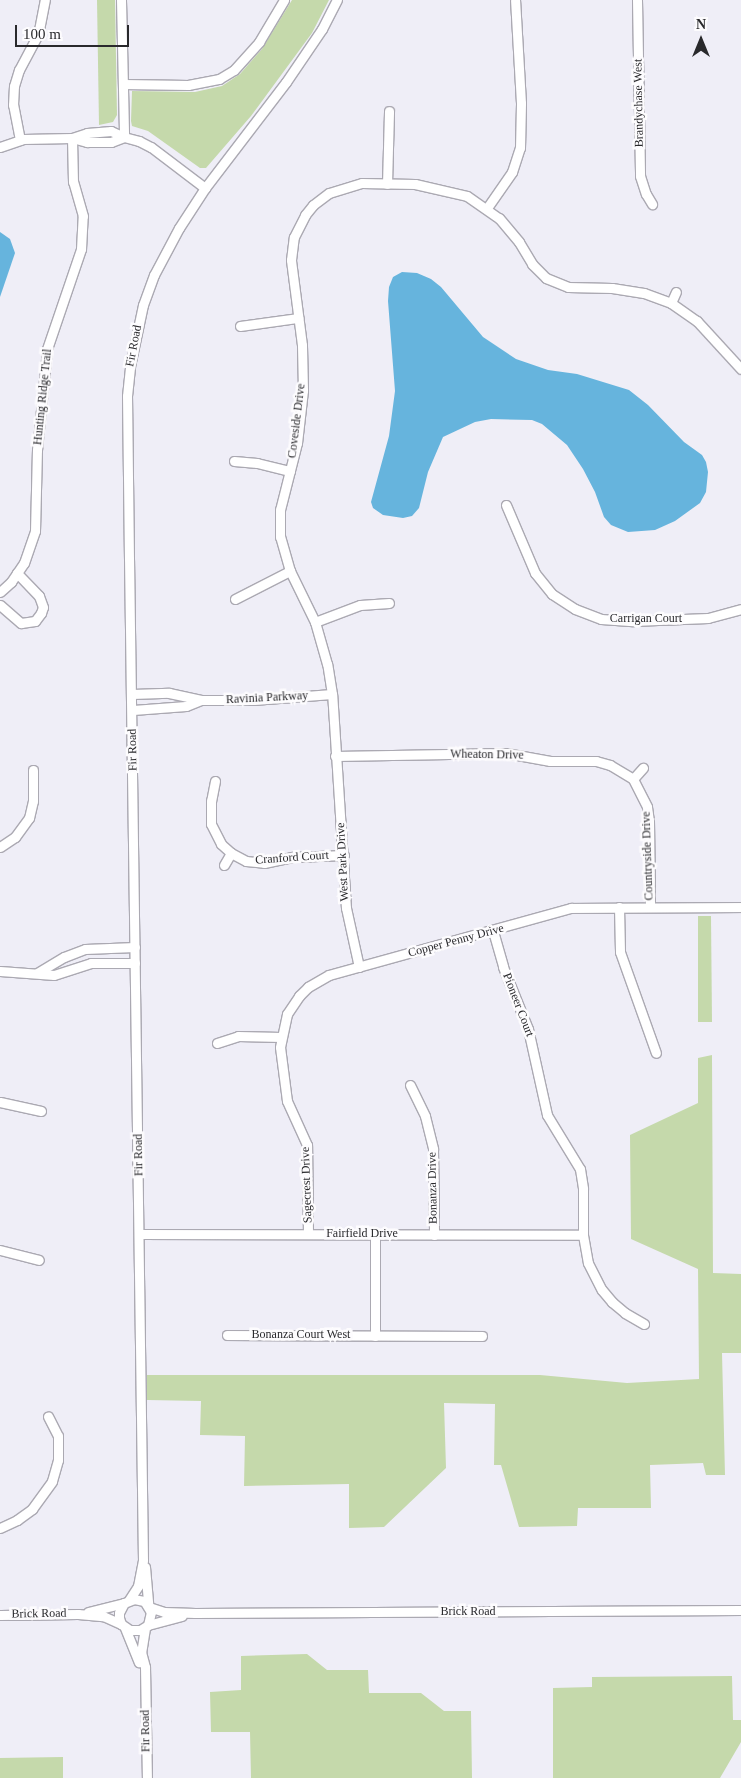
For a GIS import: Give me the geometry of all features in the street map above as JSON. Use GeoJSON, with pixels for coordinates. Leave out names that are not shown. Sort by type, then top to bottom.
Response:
{"type":"FeatureCollection","features":[{"type":"Feature","properties":{"kind":"street"},"geometry":{"type":"LineString","coordinates":[[20,140],[13,105],[14,86],[19,70],[38,35],[45,0]]}},
{"type":"Feature","properties":{"kind":"street"},"geometry":{"type":"LineString","coordinates":[[121,0],[124,137]]}},
{"type":"Feature","properties":{"kind":"street"},"geometry":{"type":"LineString","coordinates":[[123,84],[188,86],[219,79],[234,70],[259,42],[284,0]]}},
{"type":"Feature","properties":{"kind":"street","name":"Fir Road"},"geometry":{"type":"LineString","coordinates":[[149,1606],[143,1560],[128,415],[130,366],[143,306],[154,275],[178,228],[205,188],[286,82],[322,29],[337,0]]}},
{"type":"Feature","properties":{"kind":"street"},"geometry":{"type":"LineString","coordinates":[[487,208],[512,172],[520,148],[521,103],[515,0]]}},
{"type":"Feature","properties":{"kind":"street","name":"Brandychase West"},"geometry":{"type":"LineString","coordinates":[[637,0],[640,171],[642,185],[652,204]]}},
{"type":"Feature","properties":{"kind":"street"},"geometry":{"type":"LineString","coordinates":[[387,184],[389,111]]}},
{"type":"Feature","properties":{"kind":"street"},"geometry":{"type":"LineString","coordinates":[[0,146],[20,140],[72,138],[87,142],[111,142],[124,137],[151,147],[205,188]]}},
{"type":"Feature","properties":{"kind":"street","name":"Hunting Ridge Trail"},"geometry":{"type":"LineString","coordinates":[[0,592],[17,573],[30,550],[37,520],[37,450],[47,349],[76,266],[82,242],[83,216],[73,182],[72,138]]}},
{"type":"Feature","properties":{"kind":"street","name":"Coveside Drive"},"geometry":{"type":"LineString","coordinates":[[335,756],[332,694],[327,664],[315,622],[282,550],[279,524],[280,510],[297,443],[303,390],[302,345],[292,250],[296,231],[305,215],[321,198],[341,188],[362,183],[416,184],[453,191],[466,196],[487,208],[510,229],[532,264],[546,278],[568,287],[628,290],[644,293],[671,303],[697,321],[741,369]]}},
{"type":"Feature","properties":{"kind":"street"},"geometry":{"type":"LineString","coordinates":[[671,303],[676,292]]}},
{"type":"Feature","properties":{"kind":"street"},"geometry":{"type":"LineString","coordinates":[[240,326],[298,318]]}},
{"type":"Feature","properties":{"kind":"street"},"geometry":{"type":"LineString","coordinates":[[234,461],[257,463],[290,471]]}},
{"type":"Feature","properties":{"kind":"street","name":"Carrigan Court"},"geometry":{"type":"LineString","coordinates":[[506,505],[535,573],[552,594],[589,616],[615,621],[708,618],[741,609]]}},
{"type":"Feature","properties":{"kind":"street"},"geometry":{"type":"LineString","coordinates":[[235,599],[290,571]]}},
{"type":"Feature","properties":{"kind":"street"},"geometry":{"type":"LineString","coordinates":[[0,605],[21,623],[35,621],[41,613],[43,607],[39,596],[17,573]]}},
{"type":"Feature","properties":{"kind":"street"},"geometry":{"type":"LineString","coordinates":[[315,622],[360,605],[389,603]]}},
{"type":"Feature","properties":{"kind":"street"},"geometry":{"type":"LineString","coordinates":[[132,694],[169,693],[202,700]]}},
{"type":"Feature","properties":{"kind":"street","name":"Ravinia Parkway"},"geometry":{"type":"LineString","coordinates":[[202,700],[253,700],[332,694]]}},
{"type":"Feature","properties":{"kind":"street"},"geometry":{"type":"LineString","coordinates":[[133,710],[186,706],[202,700]]}},
{"type":"Feature","properties":{"kind":"street","name":"Wheaton Drive"},"geometry":{"type":"LineString","coordinates":[[335,756],[517,753],[550,761],[596,761],[621,770],[633,779]]}},
{"type":"Feature","properties":{"kind":"street","name":"West Park Drive"},"geometry":{"type":"LineString","coordinates":[[335,756],[344,855],[347,921],[359,967]]}},
{"type":"Feature","properties":{"kind":"street"},"geometry":{"type":"LineString","coordinates":[[633,779],[643,768]]}},
{"type":"Feature","properties":{"kind":"street"},"geometry":{"type":"LineString","coordinates":[[0,847],[15,837],[29,818],[33,801],[33,770]]}},
{"type":"Feature","properties":{"kind":"street","name":"Countryside Drive"},"geometry":{"type":"LineString","coordinates":[[633,779],[643,796],[649,820],[650,907]]}},
{"type":"Feature","properties":{"kind":"street","name":"Cranford Court"},"geometry":{"type":"LineString","coordinates":[[215,781],[211,801],[211,824],[220,844],[232,853],[246,860],[264,863],[293,857],[344,855]]}},
{"type":"Feature","properties":{"kind":"street"},"geometry":{"type":"LineString","coordinates":[[224,865],[232,853]]}},
{"type":"Feature","properties":{"kind":"street"},"geometry":{"type":"LineString","coordinates":[[619,907],[620,952],[656,1053]]}},
{"type":"Feature","properties":{"kind":"street","name":"Copper Penny Drive"},"geometry":{"type":"LineString","coordinates":[[299,996],[318,981],[359,967],[571,908],[741,907]]}},
{"type":"Feature","properties":{"kind":"street","name":"Pioneer Court"},"geometry":{"type":"LineString","coordinates":[[493,931],[503,967],[528,1029],[547,1114],[580,1169],[583,1189],[583,1235],[588,1263],[602,1290],[624,1312],[644,1324]]}},
{"type":"Feature","properties":{"kind":"street"},"geometry":{"type":"LineString","coordinates":[[37,973],[64,957],[85,949],[135,947]]}},
{"type":"Feature","properties":{"kind":"street"},"geometry":{"type":"LineString","coordinates":[[0,971],[54,975],[97,962],[135,963]]}},
{"type":"Feature","properties":{"kind":"street","name":"Sagecrest Drive"},"geometry":{"type":"LineString","coordinates":[[299,996],[287,1014],[281,1037],[286,1096],[306,1145],[308,1234]]}},
{"type":"Feature","properties":{"kind":"street"},"geometry":{"type":"LineString","coordinates":[[216,1043],[238,1036],[281,1037]]}},
{"type":"Feature","properties":{"kind":"street","name":"Bonanza Drive"},"geometry":{"type":"LineString","coordinates":[[410,1085],[425,1116],[433,1149],[434,1234]]}},
{"type":"Feature","properties":{"kind":"street"},"geometry":{"type":"LineString","coordinates":[[0,1102],[41,1111]]}},
{"type":"Feature","properties":{"kind":"street","name":"Fairfield Drive"},"geometry":{"type":"LineString","coordinates":[[140,1234],[583,1235]]}},
{"type":"Feature","properties":{"kind":"street"},"geometry":{"type":"LineString","coordinates":[[375,1234],[375,1336]]}},
{"type":"Feature","properties":{"kind":"street"},"geometry":{"type":"LineString","coordinates":[[0,1250],[39,1260]]}},
{"type":"Feature","properties":{"kind":"street","name":"Bonanza Court West"},"geometry":{"type":"LineString","coordinates":[[227,1334],[482,1336]]}},
{"type":"Feature","properties":{"kind":"street"},"geometry":{"type":"LineString","coordinates":[[0,1528],[17,1520],[32,1509],[52,1481],[58,1460],[58,1436],[48,1416]]}},
{"type":"Feature","properties":{"kind":"street","name":"Fir Road"},"geometry":{"type":"LineString","coordinates":[[126,1601],[138,1586],[143,1560]]}},
{"type":"Feature","properties":{"kind":"street"},"geometry":{"type":"LineString","coordinates":[[139,1599],[149,1606],[151,1616],[146,1626],[135,1631],[123,1626],[119,1613],[126,1601],[139,1599]]}},
{"type":"Feature","properties":{"kind":"street","name":"Brick Road"},"geometry":{"type":"LineString","coordinates":[[78,1614],[126,1601]]}},
{"type":"Feature","properties":{"kind":"street","name":"Brick Road"},"geometry":{"type":"LineString","coordinates":[[149,1606],[164,1612],[195,1613],[741,1610]]}},
{"type":"Feature","properties":{"kind":"street","name":"Brick Road"},"geometry":{"type":"LineString","coordinates":[[146,1626],[195,1613]]}},
{"type":"Feature","properties":{"kind":"street","name":"Brick Road"},"geometry":{"type":"LineString","coordinates":[[0,1615],[78,1614],[103,1616],[123,1626]]}},
{"type":"Feature","properties":{"kind":"street","name":"Fir Road"},"geometry":{"type":"LineString","coordinates":[[123,1626],[134,1648],[145,1684]]}},
{"type":"Feature","properties":{"kind":"street","name":"Fir Road"},"geometry":{"type":"LineString","coordinates":[[146,1626],[142,1652],[145,1684],[147,1778]]}},
{"type":"Feature","properties":{"kind":"green space"},"geometry":{"type":"Polygon","coordinates":[[[97,0],[115,0],[117,115],[113,122],[99,125],[97,0]]]}},
{"type":"Feature","properties":{"kind":"green space"},"geometry":{"type":"Polygon","coordinates":[[[292,0],[329,0],[312,33],[251,116],[206,168],[200,168],[148,131],[132,126],[132,91],[195,92],[222,86],[240,74],[262,49],[292,0]]]}},
{"type":"Feature","properties":{"kind":"green space"},"geometry":{"type":"Polygon","coordinates":[[[698,916],[711,916],[712,1022],[698,1022],[698,916]]]}},
{"type":"Feature","properties":{"kind":"green space"},"geometry":{"type":"Polygon","coordinates":[[[712,1055],[713,1273],[741,1274],[741,1353],[722,1353],[725,1475],[706,1475],[703,1463],[650,1465],[651,1508],[578,1508],[577,1526],[519,1527],[501,1465],[494,1465],[495,1404],[444,1403],[446,1468],[384,1527],[349,1528],[349,1484],[244,1486],[245,1436],[200,1435],[201,1401],[147,1400],[147,1375],[540,1375],[627,1383],[699,1379],[698,1269],[631,1239],[630,1135],[698,1103],[698,1058],[712,1055]]]}},
{"type":"Feature","properties":{"kind":"green space"},"geometry":{"type":"Polygon","coordinates":[[[307,1654],[327,1670],[368,1670],[369,1693],[421,1693],[444,1711],[471,1711],[472,1778],[251,1778],[250,1732],[211,1732],[210,1692],[241,1690],[241,1656],[307,1654]]]}},
{"type":"Feature","properties":{"kind":"green space"},"geometry":{"type":"Polygon","coordinates":[[[732,1676],[733,1720],[741,1720],[741,1742],[720,1778],[553,1778],[553,1688],[592,1687],[592,1677],[732,1676]]]}},
{"type":"Feature","properties":{"kind":"green space"},"geometry":{"type":"Polygon","coordinates":[[[63,1757],[63,1778],[0,1778],[0,1758],[63,1757]]]}},
{"type":"Feature","properties":{"kind":"water"},"geometry":{"type":"Polygon","coordinates":[[[0,232],[10,239],[15,253],[0,297],[0,232]]]}},
{"type":"Feature","properties":{"kind":"water"},"geometry":{"type":"Polygon","coordinates":[[[402,272],[417,273],[431,279],[441,287],[483,337],[516,359],[548,370],[577,374],[629,390],[648,405],[684,442],[702,455],[708,472],[706,492],[700,503],[675,521],[655,530],[628,532],[611,525],[604,517],[595,492],[567,445],[542,424],[532,420],[491,419],[475,422],[443,437],[428,472],[419,508],[412,516],[403,518],[383,515],[373,508],[371,502],[389,436],[395,391],[388,301],[389,287],[393,277],[402,272]]]}}]}
